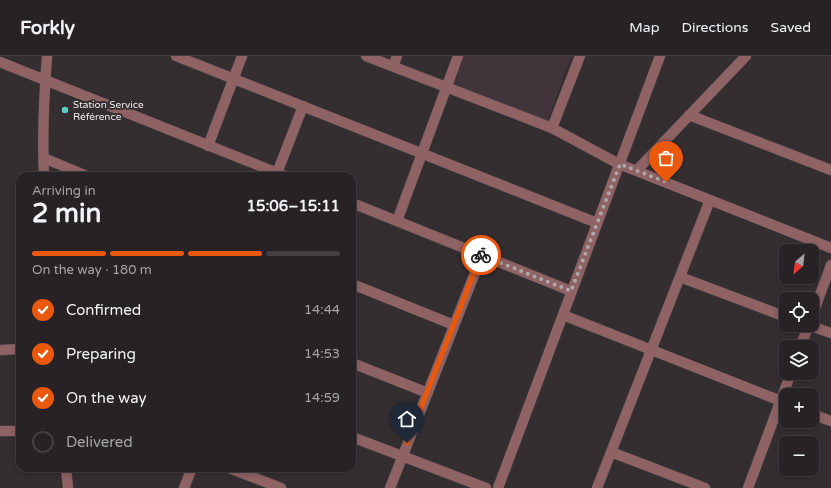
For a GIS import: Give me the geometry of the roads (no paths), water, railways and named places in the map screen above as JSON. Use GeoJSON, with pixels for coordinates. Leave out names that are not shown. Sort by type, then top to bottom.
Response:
{"type":"FeatureCollection","features":[{"type":"Feature","properties":{"kind":"street"},"geometry":{"type":"LineString","coordinates":[[44,172],[45,80],[47,56]]}},
{"type":"Feature","properties":{"kind":"street"},"geometry":{"type":"LineString","coordinates":[[176,56],[598,223]]}},
{"type":"Feature","properties":{"kind":"street"},"geometry":{"type":"LineString","coordinates":[[208,146],[242,56]]}},
{"type":"Feature","properties":{"kind":"street"},"geometry":{"type":"LineString","coordinates":[[366,56],[552,128],[620,164],[831,248]]}},
{"type":"Feature","properties":{"kind":"street"},"geometry":{"type":"LineString","coordinates":[[393,66],[397,56]]}},
{"type":"Feature","properties":{"kind":"street"},"geometry":{"type":"LineString","coordinates":[[397,221],[458,56]]}},
{"type":"Feature","properties":{"kind":"street"},"geometry":{"type":"LineString","coordinates":[[552,128],[580,56]]}},
{"type":"Feature","properties":{"kind":"street"},"geometry":{"type":"LineString","coordinates":[[498,488],[660,56]]}},
{"type":"Feature","properties":{"kind":"street"},"geometry":{"type":"LineString","coordinates":[[637,170],[743,57]]}},
{"type":"Feature","properties":{"kind":"street"},"geometry":{"type":"LineString","coordinates":[[0,62],[276,172]]}},
{"type":"Feature","properties":{"kind":"street"},"geometry":{"type":"LineString","coordinates":[[282,172],[303,106]]}},
{"type":"Feature","properties":{"kind":"street"},"geometry":{"type":"LineString","coordinates":[[689,115],[831,170]]}},
{"type":"Feature","properties":{"kind":"street"},"geometry":{"type":"LineString","coordinates":[[44,158],[77,172]]}},
{"type":"Feature","properties":{"kind":"street"},"geometry":{"type":"LineString","coordinates":[[597,488],[710,200]]}},
{"type":"Feature","properties":{"kind":"street"},"geometry":{"type":"LineString","coordinates":[[356,205],[571,291]]}},
{"type":"Feature","properties":{"kind":"street"},"geometry":{"type":"LineString","coordinates":[[390,488],[482,255]]}},
{"type":"Feature","properties":{"kind":"street"},"geometry":{"type":"LineString","coordinates":[[819,297],[831,265]]}},
{"type":"Feature","properties":{"kind":"street"},"geometry":{"type":"LineString","coordinates":[[680,277],[779,314]]}},
{"type":"Feature","properties":{"kind":"street"},"geometry":{"type":"LineString","coordinates":[[356,286],[454,326]]}},
{"type":"Feature","properties":{"kind":"street"},"geometry":{"type":"LineString","coordinates":[[562,315],[779,400]]}},
{"type":"Feature","properties":{"kind":"street"},"geometry":{"type":"LineString","coordinates":[[819,329],[831,334]]}},
{"type":"Feature","properties":{"kind":"street"},"geometry":{"type":"LineString","coordinates":[[0,350],[16,349]]}},
{"type":"Feature","properties":{"kind":"street"},"geometry":{"type":"LineString","coordinates":[[356,365],[428,393]]}},
{"type":"Feature","properties":{"kind":"street"},"geometry":{"type":"LineString","coordinates":[[748,488],[779,412]]}},
{"type":"Feature","properties":{"kind":"street"},"geometry":{"type":"LineString","coordinates":[[819,417],[831,421]]}},
{"type":"Feature","properties":{"kind":"street"},"geometry":{"type":"LineString","coordinates":[[0,431],[16,431]]}},
{"type":"Feature","properties":{"kind":"street"},"geometry":{"type":"LineString","coordinates":[[356,438],[486,488]]}},
{"type":"Feature","properties":{"kind":"street"},"geometry":{"type":"LineString","coordinates":[[611,452],[705,488]]}},
{"type":"Feature","properties":{"kind":"street"},"geometry":{"type":"LineString","coordinates":[[66,472],[68,488]]}},
{"type":"Feature","properties":{"kind":"street"},"geometry":{"type":"LineString","coordinates":[[184,488],[190,472]]}},
{"type":"Feature","properties":{"kind":"street"},"geometry":{"type":"LineString","coordinates":[[239,472],[281,488]]}},
{"type":"Feature","properties":{"kind":"place","name":"Station Service Référence"},"geometry":{"type":"Point","coordinates":[65,110]}}]}
